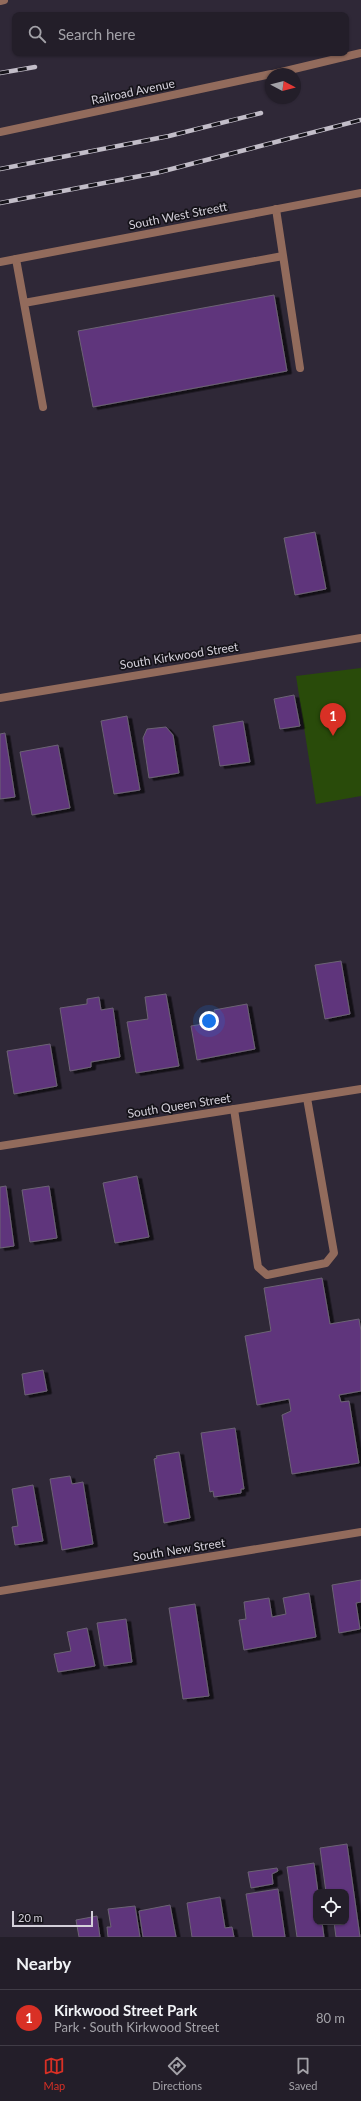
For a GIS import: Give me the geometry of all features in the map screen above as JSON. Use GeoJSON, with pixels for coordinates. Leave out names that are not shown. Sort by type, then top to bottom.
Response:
{"type":"FeatureCollection","features":[{"type":"Feature","properties":{"kind":"street"},"geometry":{"type":"LineString","coordinates":[[0,1],[4,0]]}},
{"type":"Feature","properties":{"kind":"street","name":"Railroad Avenue"},"geometry":{"type":"LineString","coordinates":[[349,56],[361,53]]}},
{"type":"Feature","properties":{"kind":"street","name":"Railroad Avenue"},"geometry":{"type":"LineString","coordinates":[[297,68],[348,56]]}},
{"type":"Feature","properties":{"kind":"street","name":"Railroad Avenue"},"geometry":{"type":"LineString","coordinates":[[0,132],[265,75]]}},
{"type":"Feature","properties":{"kind":"street","name":"South West Streett"},"geometry":{"type":"LineString","coordinates":[[0,262],[361,193]]}},
{"type":"Feature","properties":{"kind":"street"},"geometry":{"type":"LineString","coordinates":[[276,209],[300,368]]}},
{"type":"Feature","properties":{"kind":"street"},"geometry":{"type":"LineString","coordinates":[[24,303],[283,256]]}},
{"type":"Feature","properties":{"kind":"street"},"geometry":{"type":"LineString","coordinates":[[16,259],[43,407]]}},
{"type":"Feature","properties":{"kind":"street","name":"South Kirkwood Street"},"geometry":{"type":"LineString","coordinates":[[0,698],[361,638]]}},
{"type":"Feature","properties":{"kind":"street","name":"South Queen Street"},"geometry":{"type":"LineString","coordinates":[[0,1146],[361,1089]]}},
{"type":"Feature","properties":{"kind":"street"},"geometry":{"type":"LineString","coordinates":[[234,1109],[258,1267],[267,1275],[326,1263],[334,1253],[307,1098]]}},
{"type":"Feature","properties":{"kind":"street","name":"South New Street"},"geometry":{"type":"LineString","coordinates":[[0,1591],[361,1532]]}},
{"type":"Feature","properties":{"kind":"green space"},"geometry":{"type":"Polygon","coordinates":[[[361,668],[361,796],[316,804],[296,676],[361,668]]]}},
{"type":"Feature","properties":{"kind":"building"},"geometry":{"type":"Polygon","coordinates":[[[274,295],[287,371],[93,407],[78,331],[274,295]]]}},
{"type":"Feature","properties":{"kind":"building"},"geometry":{"type":"Polygon","coordinates":[[[315,532],[326,589],[295,595],[284,538],[315,532]]]}},
{"type":"Feature","properties":{"kind":"building"},"geometry":{"type":"Polygon","coordinates":[[[294,695],[300,726],[280,729],[274,699],[294,695]]]}},
{"type":"Feature","properties":{"kind":"building"},"geometry":{"type":"Polygon","coordinates":[[[127,716],[140,790],[114,794],[101,721],[127,716]]]}},
{"type":"Feature","properties":{"kind":"building"},"geometry":{"type":"Polygon","coordinates":[[[243,721],[250,762],[220,766],[213,726],[243,721]]]}},
{"type":"Feature","properties":{"kind":"building"},"geometry":{"type":"Polygon","coordinates":[[[166,727],[173,735],[179,773],[149,778],[143,738],[147,729],[166,727]]]}},
{"type":"Feature","properties":{"kind":"building"},"geometry":{"type":"Polygon","coordinates":[[[5,733],[15,797],[0,799],[0,734],[5,733]]]}},
{"type":"Feature","properties":{"kind":"building"},"geometry":{"type":"Polygon","coordinates":[[[58,745],[70,808],[32,815],[20,752],[58,745]]]}},
{"type":"Feature","properties":{"kind":"building"},"geometry":{"type":"Polygon","coordinates":[[[341,961],[350,1014],[325,1019],[315,965],[341,961]]]}},
{"type":"Feature","properties":{"kind":"building"},"geometry":{"type":"Polygon","coordinates":[[[166,994],[179,1066],[136,1073],[127,1022],[148,1019],[145,997],[166,994]]]}},
{"type":"Feature","properties":{"kind":"building"},"geometry":{"type":"Polygon","coordinates":[[[99,997],[101,1010],[113,1008],[120,1057],[91,1062],[91,1067],[70,1071],[60,1008],[87,1004],[87,999],[99,997]]]}},
{"type":"Feature","properties":{"kind":"building"},"geometry":{"type":"Polygon","coordinates":[[[247,1004],[255,1049],[197,1060],[191,1026],[216,1022],[214,1010],[247,1004]]]}},
{"type":"Feature","properties":{"kind":"building"},"geometry":{"type":"Polygon","coordinates":[[[50,1044],[57,1086],[14,1094],[7,1051],[50,1044]]]}},
{"type":"Feature","properties":{"kind":"building"},"geometry":{"type":"Polygon","coordinates":[[[137,1176],[149,1237],[115,1243],[103,1183],[137,1176]]]}},
{"type":"Feature","properties":{"kind":"building"},"geometry":{"type":"Polygon","coordinates":[[[6,1186],[14,1246],[0,1248],[0,1187],[6,1186]]]}},
{"type":"Feature","properties":{"kind":"building"},"geometry":{"type":"Polygon","coordinates":[[[49,1186],[57,1238],[30,1242],[22,1190],[49,1186]]]}},
{"type":"Feature","properties":{"kind":"building"},"geometry":{"type":"Polygon","coordinates":[[[322,1278],[330,1324],[359,1319],[361,1331],[361,1391],[339,1395],[341,1402],[349,1401],[359,1463],[292,1474],[282,1415],[291,1411],[289,1399],[257,1405],[245,1336],[271,1331],[264,1288],[322,1278]]]}},
{"type":"Feature","properties":{"kind":"building"},"geometry":{"type":"Polygon","coordinates":[[[43,1370],[47,1391],[25,1395],[22,1374],[43,1370]]]}},
{"type":"Feature","properties":{"kind":"building"},"geometry":{"type":"Polygon","coordinates":[[[235,1428],[244,1489],[241,1489],[241,1493],[214,1497],[213,1491],[210,1492],[201,1433],[235,1428]]]}},
{"type":"Feature","properties":{"kind":"building"},"geometry":{"type":"Polygon","coordinates":[[[179,1452],[190,1518],[164,1523],[154,1459],[157,1458],[156,1456],[179,1452]]]}},
{"type":"Feature","properties":{"kind":"building"},"geometry":{"type":"Polygon","coordinates":[[[70,1476],[72,1484],[83,1482],[93,1544],[62,1550],[50,1479],[70,1476]]]}},
{"type":"Feature","properties":{"kind":"building"},"geometry":{"type":"Polygon","coordinates":[[[33,1485],[43,1541],[15,1545],[12,1527],[18,1526],[12,1489],[33,1485]]]}},
{"type":"Feature","properties":{"kind":"building"},"geometry":{"type":"Polygon","coordinates":[[[361,1580],[361,1602],[356,1603],[360,1629],[339,1633],[332,1585],[361,1580]]]}},
{"type":"Feature","properties":{"kind":"building"},"geometry":{"type":"Polygon","coordinates":[[[309,1593],[316,1637],[244,1650],[239,1620],[246,1619],[244,1602],[269,1598],[272,1617],[286,1614],[283,1598],[309,1593]]]}},
{"type":"Feature","properties":{"kind":"building"},"geometry":{"type":"Polygon","coordinates":[[[195,1604],[209,1696],[183,1699],[169,1608],[195,1604]]]}},
{"type":"Feature","properties":{"kind":"building"},"geometry":{"type":"Polygon","coordinates":[[[126,1619],[132,1662],[104,1666],[97,1623],[126,1619]]]}},
{"type":"Feature","properties":{"kind":"building"},"geometry":{"type":"Polygon","coordinates":[[[87,1628],[95,1666],[58,1672],[54,1654],[71,1651],[67,1632],[87,1628]]]}},
{"type":"Feature","properties":{"kind":"building"},"geometry":{"type":"Polygon","coordinates":[[[347,1844],[360,1937],[336,1937],[334,1925],[349,1925],[349,1889],[326,1889],[320,1848],[347,1844]]]}},
{"type":"Feature","properties":{"kind":"building"},"geometry":{"type":"Polygon","coordinates":[[[314,1863],[318,1889],[313,1889],[313,1925],[322,1925],[324,1937],[297,1937],[287,1867],[314,1863]]]}},
{"type":"Feature","properties":{"kind":"building"},"geometry":{"type":"Polygon","coordinates":[[[277,1868],[278,1871],[272,1874],[273,1884],[251,1888],[248,1872],[277,1868]]]}},
{"type":"Feature","properties":{"kind":"building"},"geometry":{"type":"Polygon","coordinates":[[[278,1889],[285,1937],[253,1937],[246,1894],[278,1889]]]}},
{"type":"Feature","properties":{"kind":"building"},"geometry":{"type":"Polygon","coordinates":[[[220,1897],[225,1928],[232,1927],[234,1937],[192,1937],[187,1903],[220,1897]]]}},
{"type":"Feature","properties":{"kind":"building"},"geometry":{"type":"Polygon","coordinates":[[[170,1905],[176,1937],[143,1937],[139,1911],[170,1905]]]}},
{"type":"Feature","properties":{"kind":"building"},"geometry":{"type":"Polygon","coordinates":[[[135,1906],[140,1937],[108,1937],[107,1927],[111,1927],[108,1909],[135,1906]]]}},
{"type":"Feature","properties":{"kind":"building"},"geometry":{"type":"Polygon","coordinates":[[[97,1916],[100,1937],[79,1937],[76,1920],[97,1916]]]}},
{"type":"Feature","properties":{"kind":"railway"},"geometry":{"type":"LineString","coordinates":[[0,73],[35,67]]}},
{"type":"Feature","properties":{"kind":"railway"},"geometry":{"type":"LineString","coordinates":[[0,169],[169,136],[261,113]]}},
{"type":"Feature","properties":{"kind":"railway"},"geometry":{"type":"LineString","coordinates":[[0,203],[156,173],[361,120]]}},
{"type":"Feature","properties":{"kind":"place","name":"Kirkwood Street Park"},"geometry":{"type":"Point","coordinates":[333,736]}}]}
